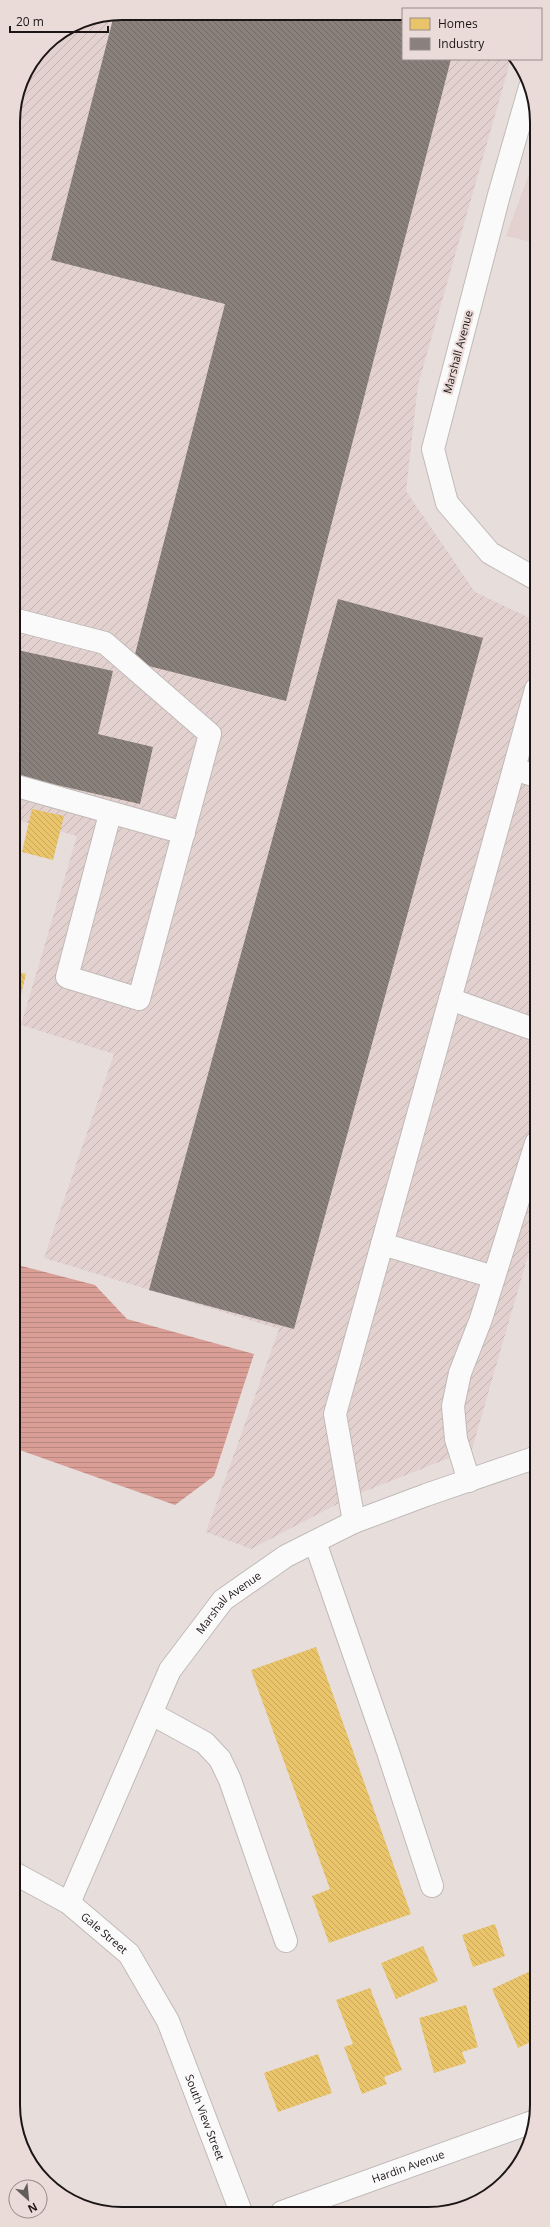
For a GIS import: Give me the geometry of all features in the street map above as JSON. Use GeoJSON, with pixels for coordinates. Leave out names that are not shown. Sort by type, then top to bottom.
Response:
{"type":"FeatureCollection","features":[{"type":"Feature","properties":{"kind":"street","name":"Marshall Avenue"},"geometry":{"type":"LineString","coordinates":[[527,97],[499,195],[433,449],[447,503],[490,553],[530,576]]}},
{"type":"Feature","properties":{"kind":"street"},"geometry":{"type":"LineString","coordinates":[[20,621],[105,643],[210,734],[139,999],[67,977],[110,814]]}},
{"type":"Feature","properties":{"kind":"street"},"geometry":{"type":"LineString","coordinates":[[354,1522],[335,1414],[530,711]]}},
{"type":"Feature","properties":{"kind":"street"},"geometry":{"type":"LineString","coordinates":[[514,769],[530,774]]}},
{"type":"Feature","properties":{"kind":"street"},"geometry":{"type":"LineString","coordinates":[[20,787],[110,814],[184,833]]}},
{"type":"Feature","properties":{"kind":"street"},"geometry":{"type":"LineString","coordinates":[[450,999],[530,1028]]}},
{"type":"Feature","properties":{"kind":"street"},"geometry":{"type":"LineString","coordinates":[[469,1480],[456,1439],[453,1406],[460,1373],[481,1319],[530,1162]]}},
{"type":"Feature","properties":{"kind":"street"},"geometry":{"type":"LineString","coordinates":[[382,1244],[494,1277]]}},
{"type":"Feature","properties":{"kind":"street","name":"Marshall Avenue"},"geometry":{"type":"LineString","coordinates":[[69,1903],[170,1670],[223,1600],[286,1556],[354,1522],[469,1480],[530,1460]]}},
{"type":"Feature","properties":{"kind":"street"},"geometry":{"type":"LineString","coordinates":[[315,1542],[388,1752],[432,1886]]}},
{"type":"Feature","properties":{"kind":"street"},"geometry":{"type":"LineString","coordinates":[[152,1714],[205,1743],[220,1759],[230,1780],[286,1941]]}},
{"type":"Feature","properties":{"kind":"street","name":"Gale Street"},"geometry":{"type":"LineString","coordinates":[[20,1876],[69,1903],[130,1954],[168,2021]]}},
{"type":"Feature","properties":{"kind":"street","name":"South View Street"},"geometry":{"type":"LineString","coordinates":[[168,2021],[240,2207]]}},
{"type":"Feature","properties":{"kind":"street","name":"Hardin Avenue"},"geometry":{"type":"LineString","coordinates":[[296,2207],[528,2123]]}},
{"type":"Feature","properties":{"kind":"shaded area"},"geometry":{"type":"Polygon","coordinates":[[[122,20],[402,20],[402,60],[509,60],[510,62],[418,385],[406,491],[475,592],[530,618],[530,1249],[472,1449],[353,1496],[251,1549],[206,1532],[279,1329],[44,1258],[114,1054],[21,1025],[77,836],[20,821],[20,115],[23,96],[37,65],[50,50],[65,37],[96,23],[122,20]]]}},
{"type":"Feature","properties":{"kind":"shaded area"},"geometry":{"type":"Polygon","coordinates":[[[530,171],[530,242],[506,236],[530,171]]]}},
{"type":"Feature","properties":{"kind":"shaded area"},"geometry":{"type":"Polygon","coordinates":[[[20,1266],[95,1285],[127,1319],[254,1354],[214,1476],[175,1505],[20,1450],[20,1266]]]}},
{"type":"Feature","properties":{"kind":"building: Homes"},"geometry":{"type":"Polygon","coordinates":[[[32,809],[64,816],[53,860],[22,852],[32,809]]]}},
{"type":"Feature","properties":{"kind":"building: Homes"},"geometry":{"type":"Polygon","coordinates":[[[20,972],[26,974],[20,999],[20,972]]]}},
{"type":"Feature","properties":{"kind":"building: Homes"},"geometry":{"type":"Polygon","coordinates":[[[316,1647],[411,1914],[329,1943],[312,1896],[330,1889],[251,1670],[316,1647]]]}},
{"type":"Feature","properties":{"kind":"building: Homes"},"geometry":{"type":"Polygon","coordinates":[[[495,1924],[505,1956],[473,1967],[462,1935],[495,1924]]]}},
{"type":"Feature","properties":{"kind":"building: Homes"},"geometry":{"type":"Polygon","coordinates":[[[423,1946],[438,1981],[396,1999],[381,1963],[423,1946]]]}},
{"type":"Feature","properties":{"kind":"building: Homes"},"geometry":{"type":"Polygon","coordinates":[[[530,1971],[530,2042],[518,2048],[492,1989],[530,1971]]]}},
{"type":"Feature","properties":{"kind":"building: Homes"},"geometry":{"type":"Polygon","coordinates":[[[370,1988],[402,2070],[384,2077],[387,2084],[362,2094],[344,2047],[353,2044],[336,2000],[370,1988]]]}},
{"type":"Feature","properties":{"kind":"building: Homes"},"geometry":{"type":"Polygon","coordinates":[[[466,2005],[478,2047],[462,2052],[466,2063],[434,2073],[419,2018],[466,2005]]]}},
{"type":"Feature","properties":{"kind":"building: Homes"},"geometry":{"type":"Polygon","coordinates":[[[318,2054],[332,2093],[278,2112],[264,2073],[318,2054]]]}},
{"type":"Feature","properties":{"kind":"building: Industry"},"geometry":{"type":"Polygon","coordinates":[[[402,20],[402,60],[451,60],[286,701],[133,662],[225,304],[51,260],[113,21],[402,20]]]}},
{"type":"Feature","properties":{"kind":"building: Industry"},"geometry":{"type":"Polygon","coordinates":[[[338,599],[483,638],[294,1329],[149,1290],[338,599]]]}},
{"type":"Feature","properties":{"kind":"building: Industry"},"geometry":{"type":"Polygon","coordinates":[[[20,651],[113,671],[98,734],[153,747],[140,804],[20,777],[20,651]]]}}]}
